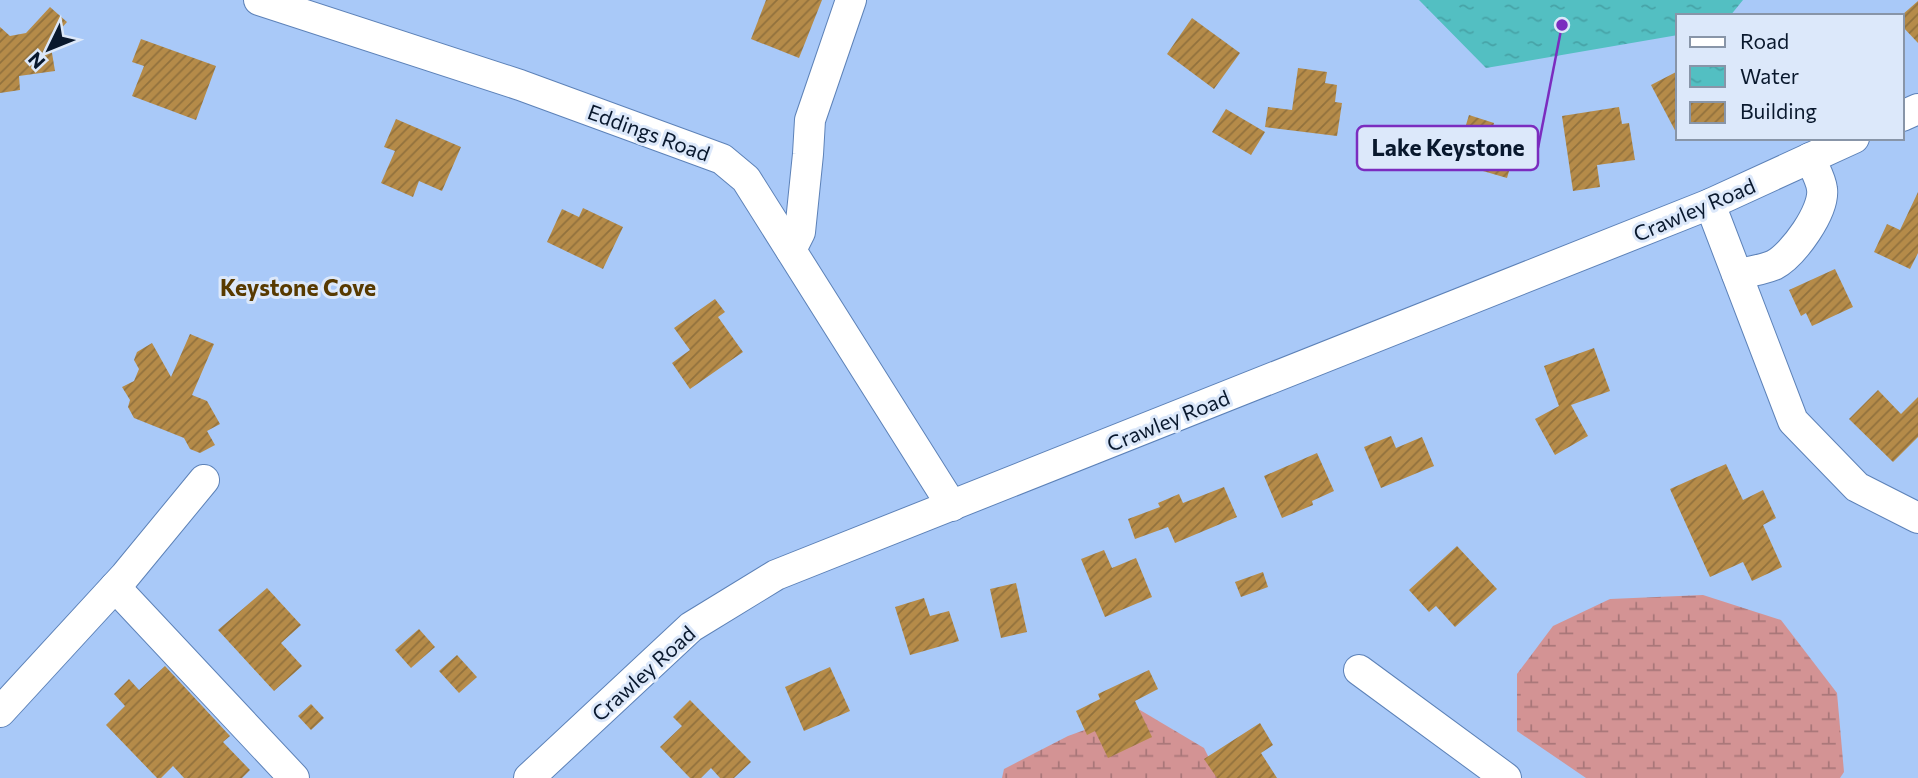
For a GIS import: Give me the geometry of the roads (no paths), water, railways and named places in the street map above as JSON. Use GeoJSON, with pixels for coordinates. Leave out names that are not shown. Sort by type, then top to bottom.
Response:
{"type":"FeatureCollection","features":[{"type":"Feature","properties":{"kind":"street","name":"Eddings Road"},"geometry":{"type":"LineString","coordinates":[[259,0],[322,10],[722,159],[746,179],[952,506]]}},
{"type":"Feature","properties":{"kind":"street"},"geometry":{"type":"LineString","coordinates":[[791,250],[800,232],[810,120],[851,0]]}},
{"type":"Feature","properties":{"kind":"street","name":"Crawley Road"},"geometry":{"type":"LineString","coordinates":[[530,778],[691,627],[776,575],[1710,204],[1850,140]]}},
{"type":"Feature","properties":{"kind":"street"},"geometry":{"type":"LineString","coordinates":[[1737,274],[1776,264],[1802,238],[1821,202],[1822,188],[1810,158]]}},
{"type":"Feature","properties":{"kind":"street"},"geometry":{"type":"LineString","coordinates":[[1710,204],[1793,421],[1857,487],[1918,518]]}},
{"type":"Feature","properties":{"kind":"street"},"geometry":{"type":"LineString","coordinates":[[0,712],[115,587],[204,480]]}},
{"type":"Feature","properties":{"kind":"street"},"geometry":{"type":"LineString","coordinates":[[115,587],[294,778]]}},
{"type":"Feature","properties":{"kind":"street"},"geometry":{"type":"LineString","coordinates":[[1359,670],[1506,778]]}},
{"type":"Feature","properties":{"kind":"water"},"geometry":{"type":"Polygon","coordinates":[[[1419,0],[1743,0],[1732,14],[1676,14],[1676,35],[1486,68],[1419,0]]]}},
{"type":"Feature","properties":{"kind":"place","name":"Lake Keystone"},"geometry":{"type":"Point","coordinates":[1562,25]}},
{"type":"Feature","properties":{"kind":"district","name":"Keystone Cove"},"geometry":{"type":"Point","coordinates":[298,287]}}]}
